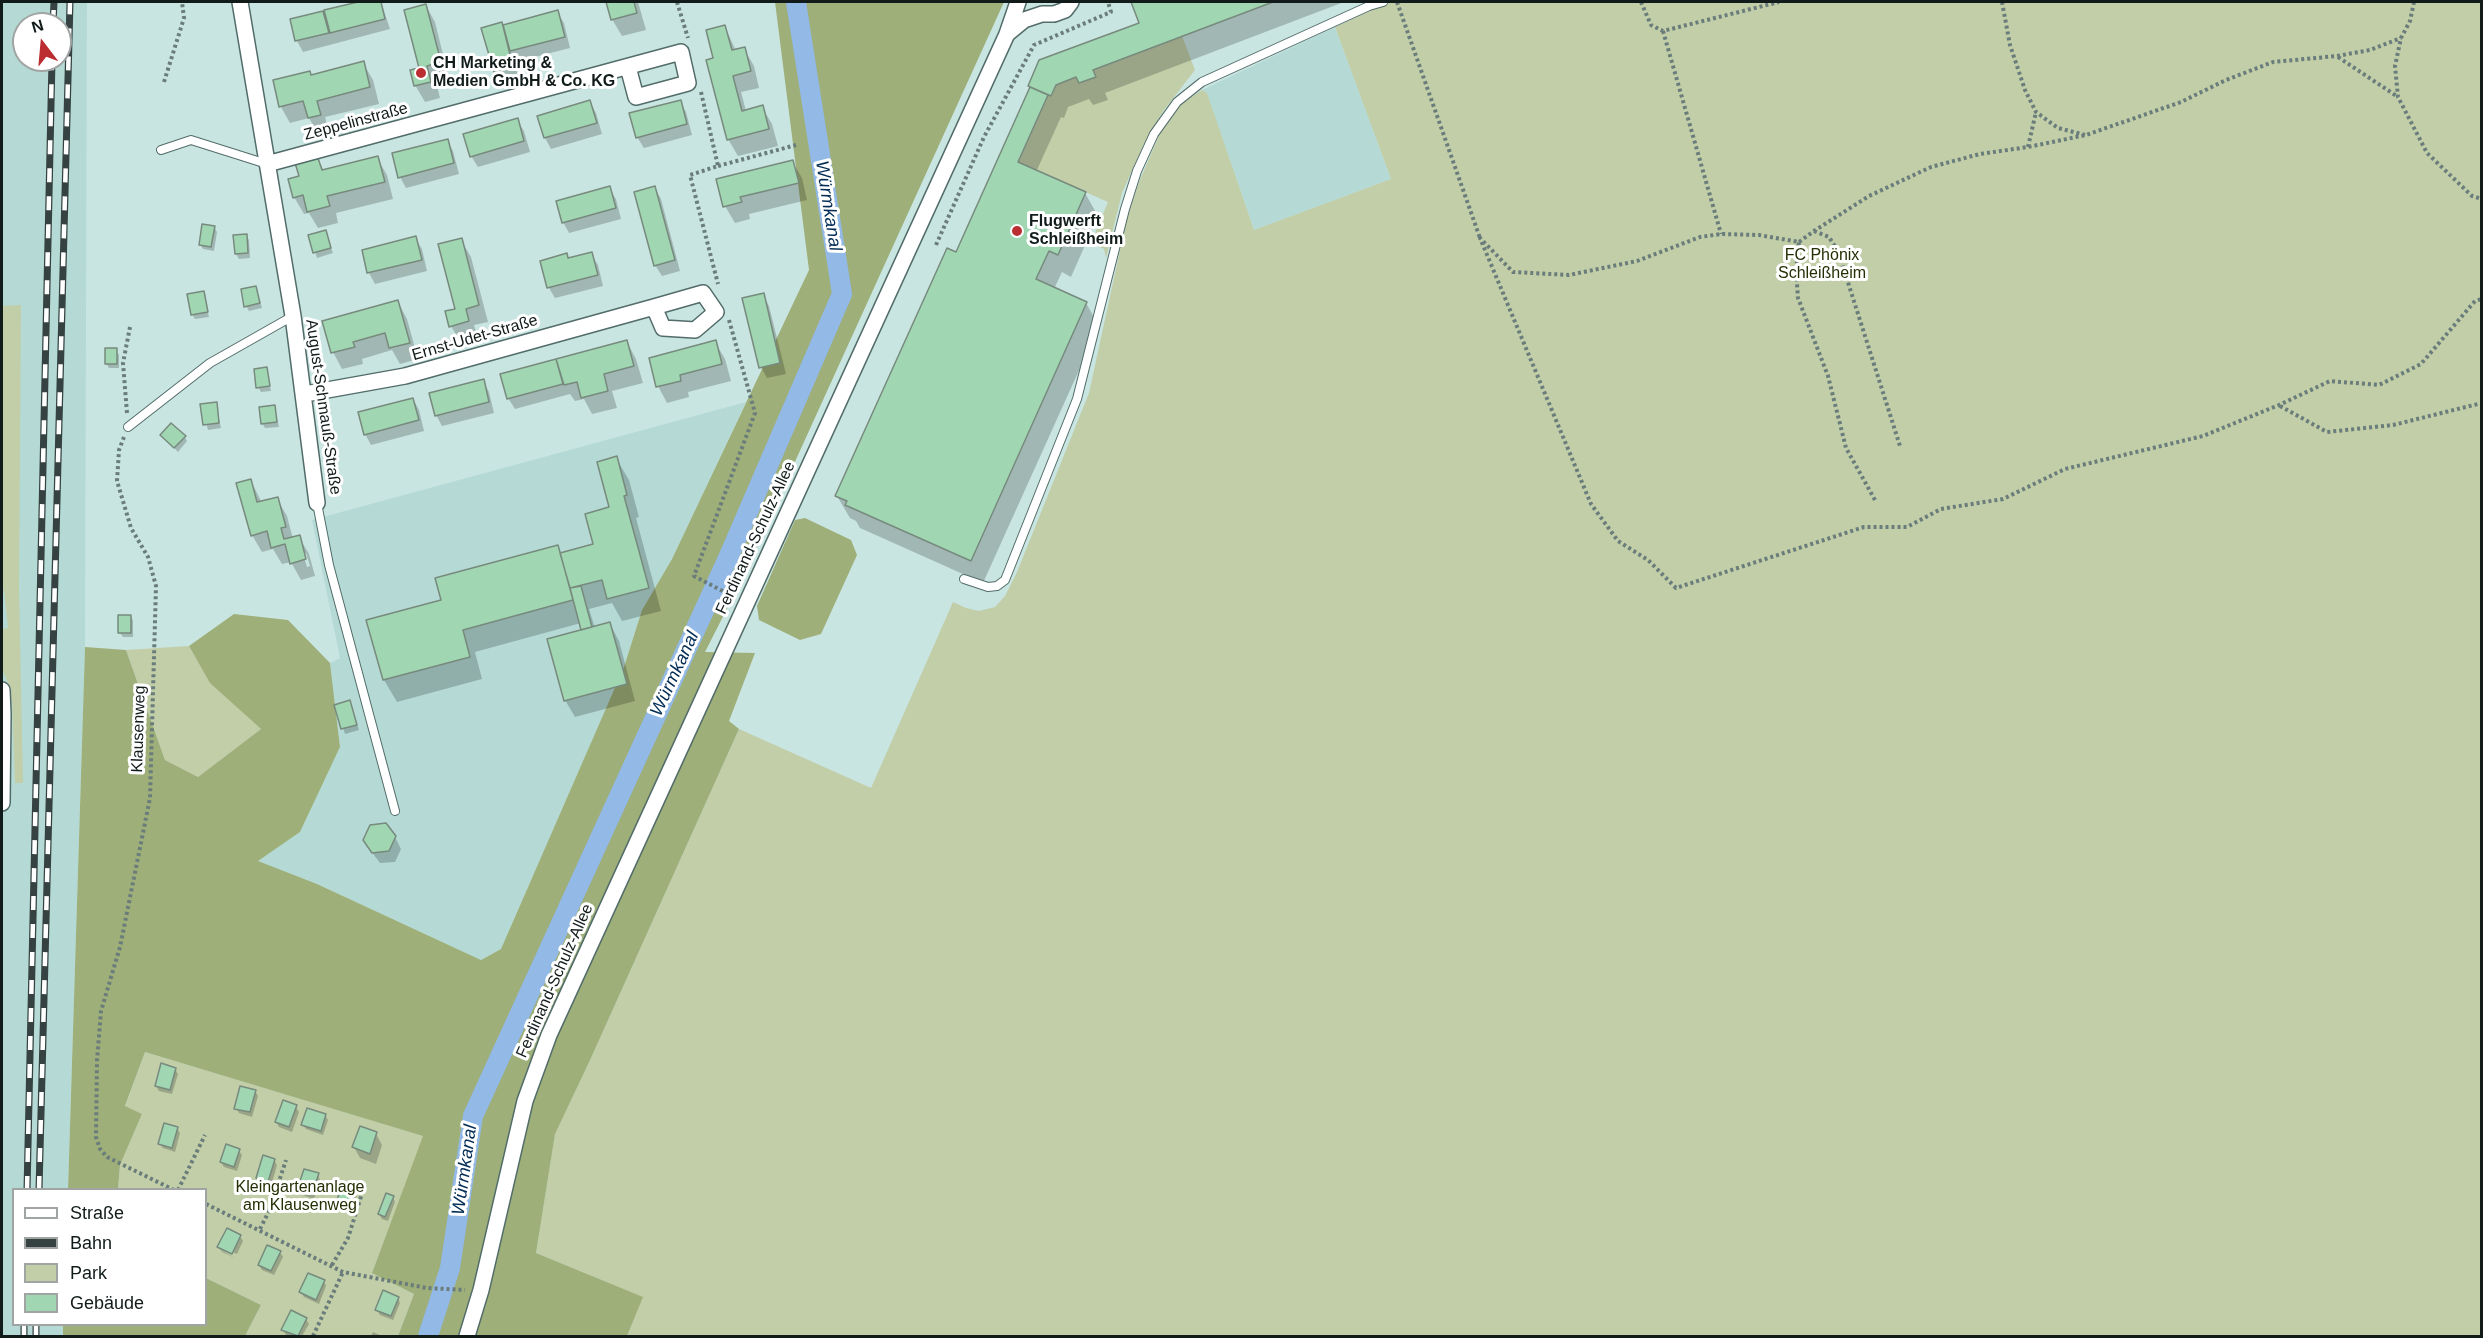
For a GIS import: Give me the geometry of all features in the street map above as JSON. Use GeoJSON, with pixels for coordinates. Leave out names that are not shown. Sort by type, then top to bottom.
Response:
{"type":"FeatureCollection","features":[{"type":"Feature","properties":{"kind":"street","name":"August-Schmauß-Straße"},"geometry":{"type":"LineString","coordinates":[[240,2],[293,316],[317,503]]}},
{"type":"Feature","properties":{"kind":"street","name":"Ferdinand-Schulz-Allee"},"geometry":{"type":"LineString","coordinates":[[467,1336],[481,1290],[525,1101],[549,1035],[1007,34],[1018,2]]}},
{"type":"Feature","properties":{"kind":"street"},"geometry":{"type":"LineString","coordinates":[[1007,34],[1024,20],[1065,10],[1071,2]]}},
{"type":"Feature","properties":{"kind":"street","name":"Zeppelinstraße"},"geometry":{"type":"LineString","coordinates":[[267,164],[628,67]]}},
{"type":"Feature","properties":{"kind":"street","name":"Ernst-Udet-Straße"},"geometry":{"type":"LineString","coordinates":[[304,394],[405,376],[654,307]]}},
{"type":"Feature","properties":{"kind":"street"},"geometry":{"type":"LineString","coordinates":[[2,690],[2,803]]}},
{"type":"Feature","properties":{"kind":"lane"},"geometry":{"type":"LineString","coordinates":[[963,579],[988,587],[997,586],[1005,580],[1077,399],[1125,209],[1137,171],[1154,134],[1172,109],[1187,92],[1202,82],[1369,6],[1383,2]]}},
{"type":"Feature","properties":{"kind":"lane"},"geometry":{"type":"LineString","coordinates":[[161,150],[191,140],[267,164]]}},
{"type":"Feature","properties":{"kind":"lane"},"geometry":{"type":"LineString","coordinates":[[128,427],[210,363],[293,316]]}},
{"type":"Feature","properties":{"kind":"lane","name":"August-Schmauß-Straße"},"geometry":{"type":"LineString","coordinates":[[317,503],[329,565],[395,811]]}},
{"type":"Feature","properties":{"kind":"path"},"geometry":{"type":"LineString","coordinates":[[164,82],[184,18],[182,2]]}},
{"type":"Feature","properties":{"kind":"path"},"geometry":{"type":"LineString","coordinates":[[677,2],[688,40]]}},
{"type":"Feature","properties":{"kind":"path"},"geometry":{"type":"LineString","coordinates":[[936,245],[984,136],[1034,45],[1111,12],[1108,2]]}},
{"type":"Feature","properties":{"kind":"path"},"geometry":{"type":"LineString","coordinates":[[1396,2],[1480,238],[1591,504],[1618,541],[1648,560],[1676,588],[1864,527],[1906,527],[1941,509],[2003,499],[2065,469],[2203,436],[2330,381],[2379,385],[2421,364],[2475,302],[2481,299]]}},
{"type":"Feature","properties":{"kind":"path"},"geometry":{"type":"LineString","coordinates":[[1641,2],[1651,25],[1663,31],[1779,2]]}},
{"type":"Feature","properties":{"kind":"path"},"geometry":{"type":"LineString","coordinates":[[2002,2],[2010,45],[2025,90],[2036,112],[2058,128],[2086,135]]}},
{"type":"Feature","properties":{"kind":"path"},"geometry":{"type":"LineString","coordinates":[[2414,2],[2410,21],[2401,38],[2395,66],[2398,97],[2427,153],[2472,196],[2481,199]]}},
{"type":"Feature","properties":{"kind":"path"},"geometry":{"type":"LineString","coordinates":[[1663,31],[1721,234]]}},
{"type":"Feature","properties":{"kind":"path"},"geometry":{"type":"LineString","coordinates":[[1480,238],[1513,272],[1569,275],[1637,261],[1700,237],[1721,234],[1759,236],[1799,242],[1869,196],[1931,167],[1980,154],[2086,135],[2181,102],[2226,80],[2273,62],[2337,56],[2370,50],[2401,38]]}},
{"type":"Feature","properties":{"kind":"path"},"geometry":{"type":"LineString","coordinates":[[2337,56],[2398,97]]}},
{"type":"Feature","properties":{"kind":"path"},"geometry":{"type":"LineString","coordinates":[[699,84],[718,166]]}},
{"type":"Feature","properties":{"kind":"path"},"geometry":{"type":"LineString","coordinates":[[2028,147],[2036,112]]}},
{"type":"Feature","properties":{"kind":"path"},"geometry":{"type":"LineString","coordinates":[[719,286],[690,175],[796,145]]}},
{"type":"Feature","properties":{"kind":"path"},"geometry":{"type":"LineString","coordinates":[[1814,231],[1829,237],[1838,251],[1900,446]]}},
{"type":"Feature","properties":{"kind":"path"},"geometry":{"type":"LineString","coordinates":[[1799,242],[1796,270],[1798,298],[1828,376],[1846,448],[1875,500]]}},
{"type":"Feature","properties":{"kind":"path"},"geometry":{"type":"LineString","coordinates":[[726,309],[755,413],[694,576],[746,604]]}},
{"type":"Feature","properties":{"kind":"path"},"geometry":{"type":"LineString","coordinates":[[128,427],[123,363],[130,327]]}},
{"type":"Feature","properties":{"kind":"path"},"geometry":{"type":"LineString","coordinates":[[2279,405],[2327,432],[2392,425],[2481,403]]}},
{"type":"Feature","properties":{"kind":"path","name":"Klausenweg"},"geometry":{"type":"LineString","coordinates":[[128,427],[118,450],[117,481],[131,528],[148,557],[156,586],[150,798],[120,947],[101,1011],[97,1061],[96,1137],[100,1149],[107,1157],[172,1188]]}},
{"type":"Feature","properties":{"kind":"path"},"geometry":{"type":"LineString","coordinates":[[177,1188],[205,1135]]}},
{"type":"Feature","properties":{"kind":"path"},"geometry":{"type":"LineString","coordinates":[[260,1229],[270,1209],[286,1160]]}},
{"type":"Feature","properties":{"kind":"path"},"geometry":{"type":"LineString","coordinates":[[332,1265],[348,1238],[365,1184]]}},
{"type":"Feature","properties":{"kind":"path"},"geometry":{"type":"LineString","coordinates":[[207,1204],[343,1272],[426,1288],[456,1290]]}},
{"type":"Feature","properties":{"kind":"path"},"geometry":{"type":"LineString","coordinates":[[313,1336],[343,1272]]}},
{"type":"Feature","properties":{"kind":"shaded area"},"geometry":{"type":"Polygon","coordinates":[[[2,2],[87,2],[85,647],[68,1188],[12,1188],[12,1326],[63,1326],[63,1336],[2,1336],[2,2]]]}},
{"type":"Feature","properties":{"kind":"shaded area"},"geometry":{"type":"Polygon","coordinates":[[[1335,27],[1391,179],[1254,230],[1207,94],[1202,90],[1335,27]]]}},
{"type":"Feature","properties":{"kind":"shaded area"},"geometry":{"type":"Polygon","coordinates":[[[746,402],[672,559],[642,610],[624,667],[501,949],[481,960],[317,884],[257,861],[300,832],[340,747],[330,663],[340,658],[312,520],[746,402]]]}},
{"type":"Feature","properties":{"kind":"green space"},"geometry":{"type":"Polygon","coordinates":[[[775,2],[1004,2],[738,587],[705,652],[755,653],[729,721],[739,729],[555,1134],[536,1253],[643,1297],[627,1336],[398,1336],[414,1294],[372,1273],[423,1136],[145,1052],[125,1106],[142,1114],[120,1165],[118,1188],[68,1188],[85,647],[126,650],[165,760],[198,777],[261,729],[210,683],[189,646],[234,614],[288,620],[330,663],[340,747],[300,832],[258,861],[317,884],[481,960],[501,949],[624,667],[642,610],[672,559],[809,270],[775,2]]]}},
{"type":"Feature","properties":{"kind":"green space","name":"FC Phönix Schleißheim"},"geometry":{"type":"Polygon","coordinates":[[[1367,2],[2481,2],[2481,1336],[627,1336],[642,1297],[536,1253],[555,1133],[739,729],[871,788],[953,602],[979,611],[995,607],[1005,596],[1017,572],[1089,393],[1127,218],[1139,182],[1160,133],[1182,103],[1202,90],[1207,93],[1254,230],[1391,179],[1335,27],[1370,11],[1367,2]]]}},
{"type":"Feature","properties":{"kind":"green space"},"geometry":{"type":"Polygon","coordinates":[[[1182,36],[1195,70],[1164,110],[1143,146],[1122,193],[1106,258],[1104,249],[1091,243],[1108,202],[1018,162],[1048,95],[1051,96],[1056,85],[1076,77],[1079,83],[1096,77],[1093,70],[1182,36]]]}},
{"type":"Feature","properties":{"kind":"green space"},"geometry":{"type":"Polygon","coordinates":[[[21,305],[19,588],[23,783],[15,783],[12,702],[2,669],[2,629],[8,628],[4,591],[2,591],[2,306],[21,305]]]}},
{"type":"Feature","properties":{"kind":"green space"},"geometry":{"type":"Polygon","coordinates":[[[805,518],[851,540],[857,555],[821,634],[800,640],[759,620],[757,606],[795,520],[805,518]]]}},
{"type":"Feature","properties":{"kind":"green space"},"geometry":{"type":"Polygon","coordinates":[[[189,646],[211,683],[261,729],[198,777],[165,760],[126,650],[189,646]]]}},
{"type":"Feature","properties":{"kind":"green space","name":"Kleingartenanlage am Klausenweg"},"geometry":{"type":"Polygon","coordinates":[[[145,1052],[424,1136],[372,1273],[414,1294],[398,1336],[245,1336],[261,1305],[207,1278],[207,1188],[118,1188],[120,1165],[142,1114],[125,1107],[145,1052]]]}},
{"type":"Feature","properties":{"kind":"green space"},"geometry":{"type":"Polygon","coordinates":[[[207,1278],[261,1305],[245,1336],[63,1336],[63,1326],[207,1326],[207,1278]]]}},
{"type":"Feature","properties":{"kind":"building"},"geometry":{"type":"Polygon","coordinates":[[[358,2],[381,2],[385,19],[330,33],[324,10],[358,2]]]}},
{"type":"Feature","properties":{"kind":"building"},"geometry":{"type":"Polygon","coordinates":[[[606,2],[634,2],[637,13],[611,20],[606,2]]]}},
{"type":"Feature","properties":{"kind":"building"},"geometry":{"type":"Polygon","coordinates":[[[1131,2],[1273,2],[1093,70],[1096,77],[1079,83],[1076,77],[1056,85],[1051,96],[1028,86],[1039,60],[1139,23],[1131,2]]]}},
{"type":"Feature","properties":{"kind":"building"},"geometry":{"type":"Polygon","coordinates":[[[426,4],[441,62],[427,66],[431,82],[414,86],[410,70],[419,68],[404,10],[426,4]]]}},
{"type":"Feature","properties":{"kind":"building"},"geometry":{"type":"Polygon","coordinates":[[[558,10],[565,37],[510,51],[503,25],[558,10]]]}},
{"type":"Feature","properties":{"kind":"building"},"geometry":{"type":"Polygon","coordinates":[[[323,11],[329,33],[295,41],[290,19],[323,11]]]}},
{"type":"Feature","properties":{"kind":"building"},"geometry":{"type":"Polygon","coordinates":[[[502,22],[513,67],[494,72],[481,28],[502,22]]]}},
{"type":"Feature","properties":{"kind":"building"},"geometry":{"type":"Polygon","coordinates":[[[725,25],[732,50],[745,47],[751,71],[733,76],[742,111],[763,105],[769,129],[727,140],[706,60],[713,58],[706,30],[725,25]]]}},
{"type":"Feature","properties":{"kind":"building"},"geometry":{"type":"Polygon","coordinates":[[[364,61],[370,87],[317,101],[321,115],[308,118],[303,101],[279,107],[273,80],[310,71],[311,75],[364,61]]]}},
{"type":"Feature","properties":{"kind":"building"},"geometry":{"type":"Polygon","coordinates":[[[1030,87],[1048,95],[1018,162],[1086,192],[1058,255],[1049,251],[1036,279],[1087,302],[971,561],[845,505],[847,501],[835,496],[947,248],[956,252],[1030,87]]]}},
{"type":"Feature","properties":{"kind":"building"},"geometry":{"type":"Polygon","coordinates":[[[590,100],[597,123],[544,138],[537,116],[590,100]]]}},
{"type":"Feature","properties":{"kind":"building"},"geometry":{"type":"Polygon","coordinates":[[[681,100],[687,124],[636,138],[629,113],[681,100]]]}},
{"type":"Feature","properties":{"kind":"building"},"geometry":{"type":"Polygon","coordinates":[[[518,118],[524,141],[470,157],[463,134],[518,118]]]}},
{"type":"Feature","properties":{"kind":"building"},"geometry":{"type":"Polygon","coordinates":[[[448,139],[454,163],[398,178],[392,153],[448,139]]]}},
{"type":"Feature","properties":{"kind":"building"},"geometry":{"type":"Polygon","coordinates":[[[378,156],[385,182],[327,196],[330,206],[307,212],[303,195],[293,198],[288,179],[299,176],[295,163],[318,158],[322,170],[378,156]]]}},
{"type":"Feature","properties":{"kind":"building"},"geometry":{"type":"Polygon","coordinates":[[[793,160],[799,183],[740,197],[742,202],[723,207],[716,179],[793,160]]]}},
{"type":"Feature","properties":{"kind":"building"},"geometry":{"type":"Polygon","coordinates":[[[610,186],[616,208],[562,223],[556,201],[610,186]]]}},
{"type":"Feature","properties":{"kind":"building"},"geometry":{"type":"Polygon","coordinates":[[[655,186],[675,260],[654,266],[634,192],[655,186]]]}},
{"type":"Feature","properties":{"kind":"building"},"geometry":{"type":"Polygon","coordinates":[[[202,224],[215,226],[211,247],[199,245],[202,224]]]}},
{"type":"Feature","properties":{"kind":"building"},"geometry":{"type":"Polygon","coordinates":[[[326,230],[331,248],[313,253],[308,235],[326,230]]]}},
{"type":"Feature","properties":{"kind":"building"},"geometry":{"type":"Polygon","coordinates":[[[247,234],[248,253],[235,254],[233,235],[247,234]]]}},
{"type":"Feature","properties":{"kind":"building"},"geometry":{"type":"Polygon","coordinates":[[[416,236],[422,260],[367,273],[362,250],[416,236]]]}},
{"type":"Feature","properties":{"kind":"building"},"geometry":{"type":"Polygon","coordinates":[[[462,238],[479,305],[466,309],[469,321],[449,327],[445,311],[455,309],[438,244],[462,238]]]}},
{"type":"Feature","properties":{"kind":"building"},"geometry":{"type":"Polygon","coordinates":[[[592,252],[598,275],[547,288],[540,261],[567,253],[568,258],[592,252]]]}},
{"type":"Feature","properties":{"kind":"building"},"geometry":{"type":"Polygon","coordinates":[[[256,286],[260,303],[244,307],[241,289],[256,286]]]}},
{"type":"Feature","properties":{"kind":"building"},"geometry":{"type":"Polygon","coordinates":[[[204,291],[208,312],[191,315],[187,294],[204,291]]]}},
{"type":"Feature","properties":{"kind":"building"},"geometry":{"type":"Polygon","coordinates":[[[764,293],[780,363],[759,368],[742,298],[764,293]]]}},
{"type":"Feature","properties":{"kind":"building"},"geometry":{"type":"Polygon","coordinates":[[[398,300],[410,343],[389,348],[385,333],[353,342],[355,347],[331,353],[322,321],[398,300]]]}},
{"type":"Feature","properties":{"kind":"building"},"geometry":{"type":"Polygon","coordinates":[[[627,340],[634,366],[604,374],[608,391],[581,398],[577,382],[564,385],[556,359],[627,340]]]}},
{"type":"Feature","properties":{"kind":"building"},"geometry":{"type":"Polygon","coordinates":[[[716,340],[722,364],[680,375],[681,381],[656,387],[649,358],[716,340]]]}},
{"type":"Feature","properties":{"kind":"building"},"geometry":{"type":"Polygon","coordinates":[[[105,348],[117,348],[117,364],[105,364],[105,348]]]}},
{"type":"Feature","properties":{"kind":"building"},"geometry":{"type":"Polygon","coordinates":[[[556,359],[563,384],[507,399],[500,374],[556,359]]]}},
{"type":"Feature","properties":{"kind":"building"},"geometry":{"type":"Polygon","coordinates":[[[267,367],[270,386],[256,388],[254,369],[267,367]]]}},
{"type":"Feature","properties":{"kind":"building"},"geometry":{"type":"Polygon","coordinates":[[[484,379],[489,402],[435,416],[429,393],[484,379]]]}},
{"type":"Feature","properties":{"kind":"building"},"geometry":{"type":"Polygon","coordinates":[[[413,398],[419,420],[364,435],[358,412],[413,398]]]}},
{"type":"Feature","properties":{"kind":"building"},"geometry":{"type":"Polygon","coordinates":[[[217,402],[219,423],[203,425],[200,404],[217,402]]]}},
{"type":"Feature","properties":{"kind":"building"},"geometry":{"type":"Polygon","coordinates":[[[275,405],[277,422],[261,424],[259,407],[275,405]]]}},
{"type":"Feature","properties":{"kind":"building"},"geometry":{"type":"Polygon","coordinates":[[[171,423],[186,436],[174,448],[160,435],[171,423]]]}},
{"type":"Feature","properties":{"kind":"building"},"geometry":{"type":"Polygon","coordinates":[[[617,456],[627,495],[624,496],[649,588],[607,599],[602,580],[570,588],[560,553],[593,544],[585,514],[609,507],[597,462],[617,456]]]}},
{"type":"Feature","properties":{"kind":"building"},"geometry":{"type":"Polygon","coordinates":[[[251,479],[257,502],[278,497],[286,527],[281,528],[284,539],[300,535],[306,559],[290,564],[285,544],[271,548],[267,531],[251,536],[236,483],[251,479]]]}},
{"type":"Feature","properties":{"kind":"building"},"geometry":{"type":"Polygon","coordinates":[[[558,545],[573,600],[463,630],[470,657],[383,680],[366,620],[441,600],[435,578],[558,545]]]}},
{"type":"Feature","properties":{"kind":"building"},"geometry":{"type":"Polygon","coordinates":[[[581,586],[592,627],[581,630],[570,588],[581,586]]]}},
{"type":"Feature","properties":{"kind":"building"},"geometry":{"type":"Polygon","coordinates":[[[118,615],[131,615],[131,633],[118,633],[118,615]]]}},
{"type":"Feature","properties":{"kind":"building"},"geometry":{"type":"Polygon","coordinates":[[[610,622],[627,684],[564,701],[547,639],[610,622]]]}},
{"type":"Feature","properties":{"kind":"building"},"geometry":{"type":"Polygon","coordinates":[[[350,700],[357,725],[341,729],[334,705],[350,700]]]}},
{"type":"Feature","properties":{"kind":"building"},"geometry":{"type":"Polygon","coordinates":[[[386,823],[396,836],[389,851],[372,853],[363,840],[370,825],[386,823]]]}},
{"type":"Feature","properties":{"kind":"building"},"geometry":{"type":"Polygon","coordinates":[[[161,1063],[176,1068],[170,1090],[155,1086],[161,1063]]]}},
{"type":"Feature","properties":{"kind":"building"},"geometry":{"type":"Polygon","coordinates":[[[240,1086],[256,1090],[250,1112],[234,1109],[240,1086]]]}},
{"type":"Feature","properties":{"kind":"building"},"geometry":{"type":"Polygon","coordinates":[[[283,1100],[297,1105],[289,1127],[275,1122],[283,1100]]]}},
{"type":"Feature","properties":{"kind":"building"},"geometry":{"type":"Polygon","coordinates":[[[307,1108],[326,1114],[321,1131],[301,1125],[307,1108]]]}},
{"type":"Feature","properties":{"kind":"building"},"geometry":{"type":"Polygon","coordinates":[[[164,1123],[178,1127],[172,1148],[158,1144],[164,1123]]]}},
{"type":"Feature","properties":{"kind":"building"},"geometry":{"type":"Polygon","coordinates":[[[360,1126],[377,1132],[370,1154],[352,1147],[360,1126]]]}},
{"type":"Feature","properties":{"kind":"building"},"geometry":{"type":"Polygon","coordinates":[[[226,1144],[240,1149],[234,1167],[220,1162],[226,1144]]]}},
{"type":"Feature","properties":{"kind":"building"},"geometry":{"type":"Polygon","coordinates":[[[263,1155],[275,1159],[268,1182],[256,1178],[263,1155]]]}},
{"type":"Feature","properties":{"kind":"building"},"geometry":{"type":"Polygon","coordinates":[[[304,1169],[319,1173],[312,1194],[297,1190],[304,1169]]]}},
{"type":"Feature","properties":{"kind":"building"},"geometry":{"type":"Polygon","coordinates":[[[342,1185],[355,1189],[349,1210],[335,1206],[342,1185]]]}},
{"type":"Feature","properties":{"kind":"building"},"geometry":{"type":"Polygon","coordinates":[[[386,1193],[394,1196],[385,1217],[378,1214],[386,1193]]]}},
{"type":"Feature","properties":{"kind":"building"},"geometry":{"type":"Polygon","coordinates":[[[227,1228],[241,1235],[232,1254],[217,1247],[227,1228]]]}},
{"type":"Feature","properties":{"kind":"building"},"geometry":{"type":"Polygon","coordinates":[[[267,1245],[281,1251],[271,1271],[258,1265],[267,1245]]]}},
{"type":"Feature","properties":{"kind":"building"},"geometry":{"type":"Polygon","coordinates":[[[308,1273],[325,1280],[316,1300],[299,1292],[308,1273]]]}},
{"type":"Feature","properties":{"kind":"building"},"geometry":{"type":"Polygon","coordinates":[[[383,1290],[399,1297],[391,1316],[375,1310],[383,1290]]]}},
{"type":"Feature","properties":{"kind":"building"},"geometry":{"type":"Polygon","coordinates":[[[291,1310],[307,1318],[298,1336],[281,1330],[291,1310]]]}},
{"type":"Feature","properties":{"kind":"waterway","name":"Würmkanal"},"geometry":{"type":"LineString","coordinates":[[428,1336],[450,1268],[473,1116],[729,556],[842,294],[796,2]]}},
{"type":"Feature","properties":{"kind":"railway"},"geometry":{"type":"LineString","coordinates":[[54,2],[54,12]]}},
{"type":"Feature","properties":{"kind":"railway"},"geometry":{"type":"LineString","coordinates":[[39,1188],[70,2]]}},
{"type":"Feature","properties":{"kind":"railway"},"geometry":{"type":"LineString","coordinates":[[27,1188],[52,72]]}},
{"type":"Feature","properties":{"kind":"railway"},"geometry":{"type":"LineString","coordinates":[[24,1326],[24,1336]]}},
{"type":"Feature","properties":{"kind":"railway"},"geometry":{"type":"LineString","coordinates":[[36,1326],[36,1336]]}},
{"type":"Feature","properties":{"kind":"place","name":"CH Marketing & Medien GmbH & Co. KG"},"geometry":{"type":"Point","coordinates":[421,73]}},
{"type":"Feature","properties":{"kind":"place","name":"Flugwerft Schleißheim"},"geometry":{"type":"Point","coordinates":[1017,231]}}]}
